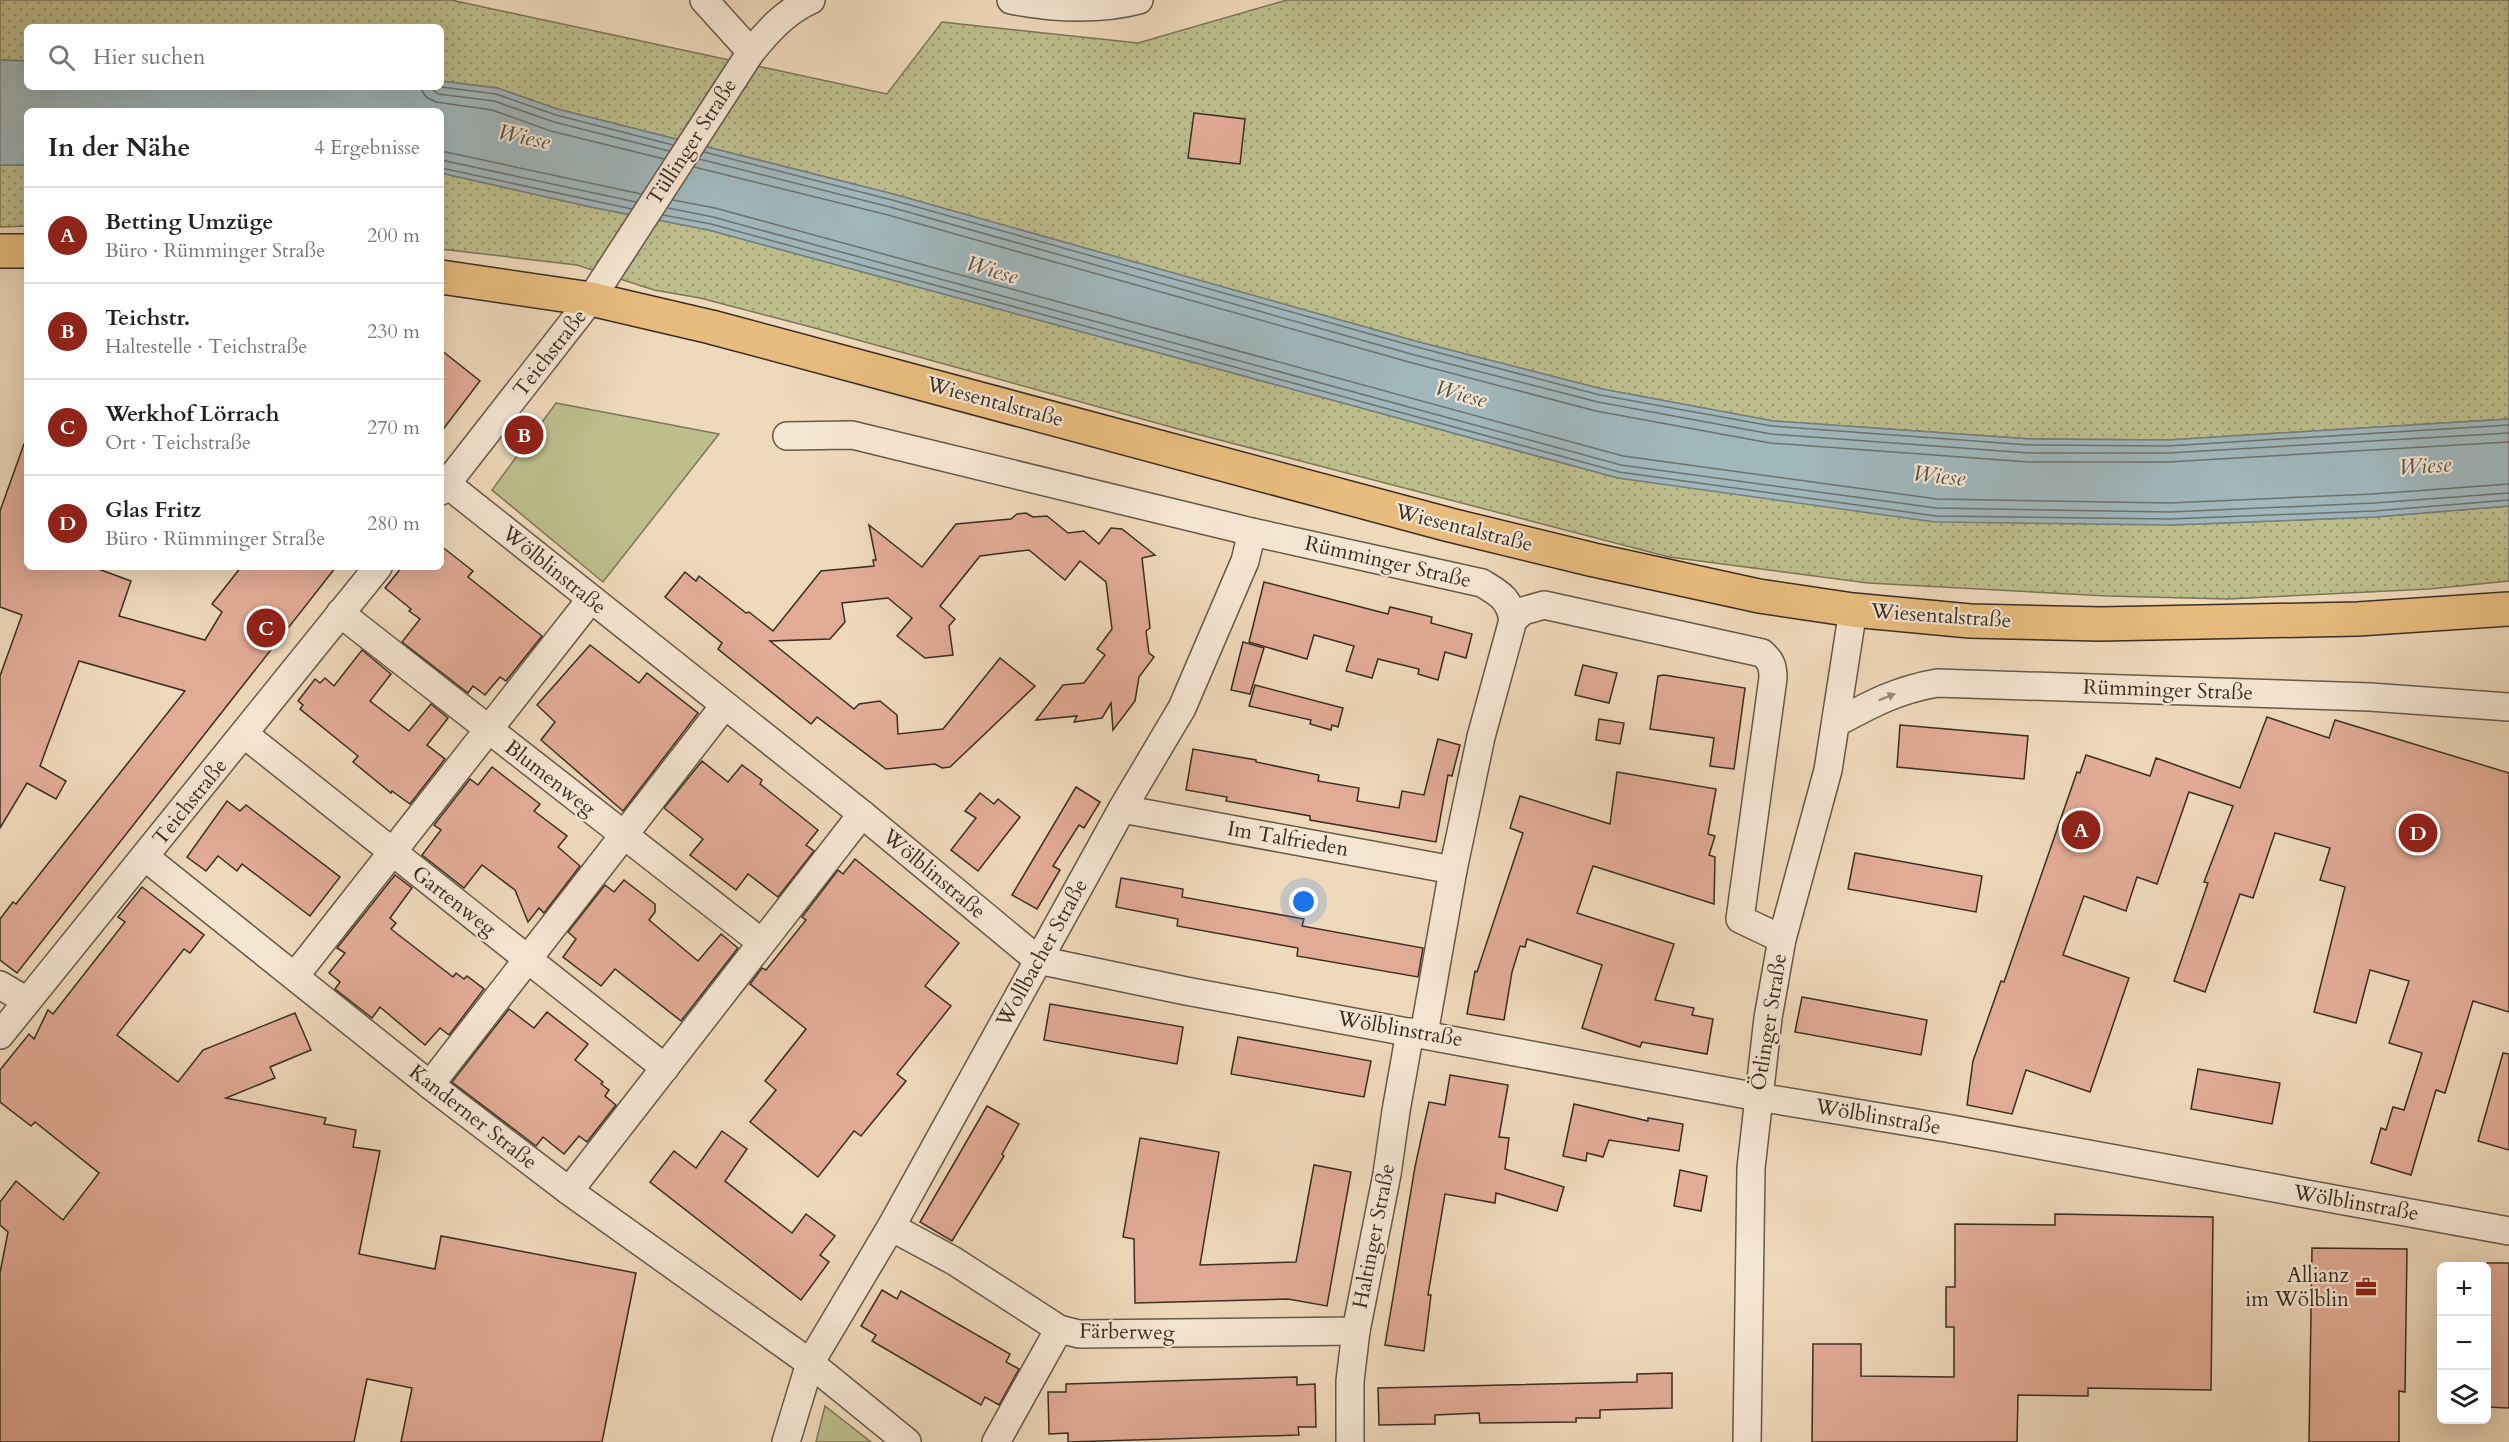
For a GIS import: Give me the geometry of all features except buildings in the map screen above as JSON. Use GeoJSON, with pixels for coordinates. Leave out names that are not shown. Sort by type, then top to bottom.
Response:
{"type":"FeatureCollection","features":[{"type":"Feature","properties":{"kind":"main road"},"geometry":{"type":"LineString","coordinates":[[0,252],[24,251]]}},
{"type":"Feature","properties":{"kind":"main road","name":"Wiesentalstraße"},"geometry":{"type":"LineString","coordinates":[[444,277],[591,299],[711,327],[1450,525],[1661,576],[1759,596],[1853,610],[1970,621],[2101,624],[2358,619],[2509,609]]}},
{"type":"Feature","properties":{"kind":"street"},"geometry":{"type":"LineString","coordinates":[[704,0],[751,52]]}},
{"type":"Feature","properties":{"kind":"street","name":"Tüllinger Straße"},"geometry":{"type":"LineString","coordinates":[[591,299],[751,52],[772,26],[798,6],[810,0]]}},
{"type":"Feature","properties":{"kind":"street"},"geometry":{"type":"LineString","coordinates":[[1011,0],[1048,7],[1080,8],[1123,4],[1139,0]]}},
{"type":"Feature","properties":{"kind":"street","name":"Teichstraße"},"geometry":{"type":"LineString","coordinates":[[444,488],[591,299]]}},
{"type":"Feature","properties":{"kind":"street","name":"Rümminger Straße"},"geometry":{"type":"LineString","coordinates":[[787,436],[852,435],[1252,532],[1482,583],[1502,595],[1510,606],[1513,620]]}},
{"type":"Feature","properties":{"kind":"street","name":"Wölblinstraße"},"geometry":{"type":"LineString","coordinates":[[444,488],[591,599],[862,814],[1038,960],[1186,991],[2509,1231]]}},
{"type":"Feature","properties":{"kind":"street","name":"Wollbacher Straße"},"geometry":{"type":"LineString","coordinates":[[810,1363],[891,1227],[1122,809],[1182,708],[1245,561],[1252,532]]}},
{"type":"Feature","properties":{"kind":"street","name":"Teichstraße"},"geometry":{"type":"LineString","coordinates":[[0,1035],[376,570]]}},
{"type":"Feature","properties":{"kind":"street"},"geometry":{"type":"LineString","coordinates":[[296,976],[591,599]]}},
{"type":"Feature","properties":{"kind":"street"},"geometry":{"type":"LineString","coordinates":[[1513,620],[1523,611],[1544,605],[1753,650],[1762,653],[1770,660],[1773,678],[1740,919],[1782,939]]}},
{"type":"Feature","properties":{"kind":"street","name":"Ötlinger Straße"},"geometry":{"type":"LineString","coordinates":[[1747,1442],[1751,1168],[1768,1017],[1782,939],[1816,816],[1836,723],[1853,610]]}},
{"type":"Feature","properties":{"kind":"street","name":"Blumenweg"},"geometry":{"type":"LineString","coordinates":[[340,613],[761,942]]}},
{"type":"Feature","properties":{"kind":"street","name":"Haltinger Straße"},"geometry":{"type":"LineString","coordinates":[[1350,1442],[1350,1381],[1356,1330],[1387,1174],[1396,1111],[1417,1033],[1482,737],[1513,620]]}},
{"type":"Feature","properties":{"kind":"street","name":"Rümminger Straße"},"geometry":{"type":"LineString","coordinates":[[1836,723],[1883,698],[1910,688],[1937,683],[2370,697],[2509,707]]}},
{"type":"Feature","properties":{"kind":"street"},"geometry":{"type":"LineString","coordinates":[[430,1085],[724,706]]}},
{"type":"Feature","properties":{"kind":"street","name":"Gartenweg"},"geometry":{"type":"LineString","coordinates":[[244,734],[665,1068]]}},
{"type":"Feature","properties":{"kind":"street","name":"Im Talfrieden"},"geometry":{"type":"LineString","coordinates":[[1122,809],[1453,870]]}},
{"type":"Feature","properties":{"kind":"street"},"geometry":{"type":"LineString","coordinates":[[569,1191],[862,814]]}},
{"type":"Feature","properties":{"kind":"street","name":"Kanderner Straße"},"geometry":{"type":"LineString","coordinates":[[145,857],[430,1085],[569,1191],[810,1363],[907,1442]]}},
{"type":"Feature","properties":{"kind":"street"},"geometry":{"type":"LineString","coordinates":[[0,985],[27,1001]]}},
{"type":"Feature","properties":{"kind":"street","name":"Färberweg"},"geometry":{"type":"LineString","coordinates":[[891,1227],[954,1261],[1059,1329],[1078,1334],[1356,1330]]}},
{"type":"Feature","properties":{"kind":"street"},"geometry":{"type":"LineString","coordinates":[[996,1442],[1059,1329]]}},
{"type":"Feature","properties":{"kind":"street"},"geometry":{"type":"LineString","coordinates":[[786,1442],[810,1363]]}},
{"type":"Feature","properties":{"kind":"green space"},"geometry":{"type":"Polygon","coordinates":[[[0,0],[451,0],[887,94],[942,22],[1138,43],[1287,0],[2509,0],[2509,419],[2168,440],[2030,439],[1773,421],[1602,389],[1415,341],[893,194],[557,109],[497,88],[444,81],[444,24],[24,24],[24,61],[0,60],[0,0]]]}},
{"type":"Feature","properties":{"kind":"green space"},"geometry":{"type":"Polygon","coordinates":[[[0,165],[24,165],[24,226],[0,227],[0,165]]]}},
{"type":"Feature","properties":{"kind":"green space"},"geometry":{"type":"Polygon","coordinates":[[[444,174],[591,207],[709,230],[1618,478],[2170,525],[2375,517],[2509,506],[2509,581],[2429,589],[2228,599],[2107,596],[1868,583],[1669,557],[1189,432],[811,327],[700,298],[654,290],[577,265],[444,249],[444,174]]]}},
{"type":"Feature","properties":{"kind":"green space"},"geometry":{"type":"Polygon","coordinates":[[[556,403],[719,434],[603,582],[492,490],[556,403]]]}},
{"type":"Feature","properties":{"kind":"green space"},"geometry":{"type":"Polygon","coordinates":[[[825,1406],[871,1442],[816,1442],[825,1406]]]}},
{"type":"Feature","properties":{"kind":"water","name":"Wiese"},"geometry":{"type":"Polygon","coordinates":[[[0,60],[24,61],[24,90],[444,90],[444,81],[497,88],[557,109],[893,194],[1415,341],[1602,389],[1773,421],[2030,439],[2168,440],[2509,419],[2509,506],[2375,517],[2170,525],[1935,522],[1618,478],[709,230],[591,207],[444,174],[444,108],[24,108],[24,165],[0,165],[0,60]]]}},
{"type":"Feature","properties":{"kind":"place","name":"Teichstr."},"geometry":{"type":"Point","coordinates":[524,435]}},
{"type":"Feature","properties":{"kind":"place","name":"Werkhof Lörrach"},"geometry":{"type":"Point","coordinates":[266,628]}},
{"type":"Feature","properties":{"kind":"place","name":"Betting Umzüge"},"geometry":{"type":"Point","coordinates":[2081,830]}},
{"type":"Feature","properties":{"kind":"place","name":"Glas Fritz"},"geometry":{"type":"Point","coordinates":[2418,833]}},
{"type":"Feature","properties":{"kind":"place","name":"Allianz im Wölblin"},"geometry":{"type":"Point","coordinates":[2366,1287]}}]}
